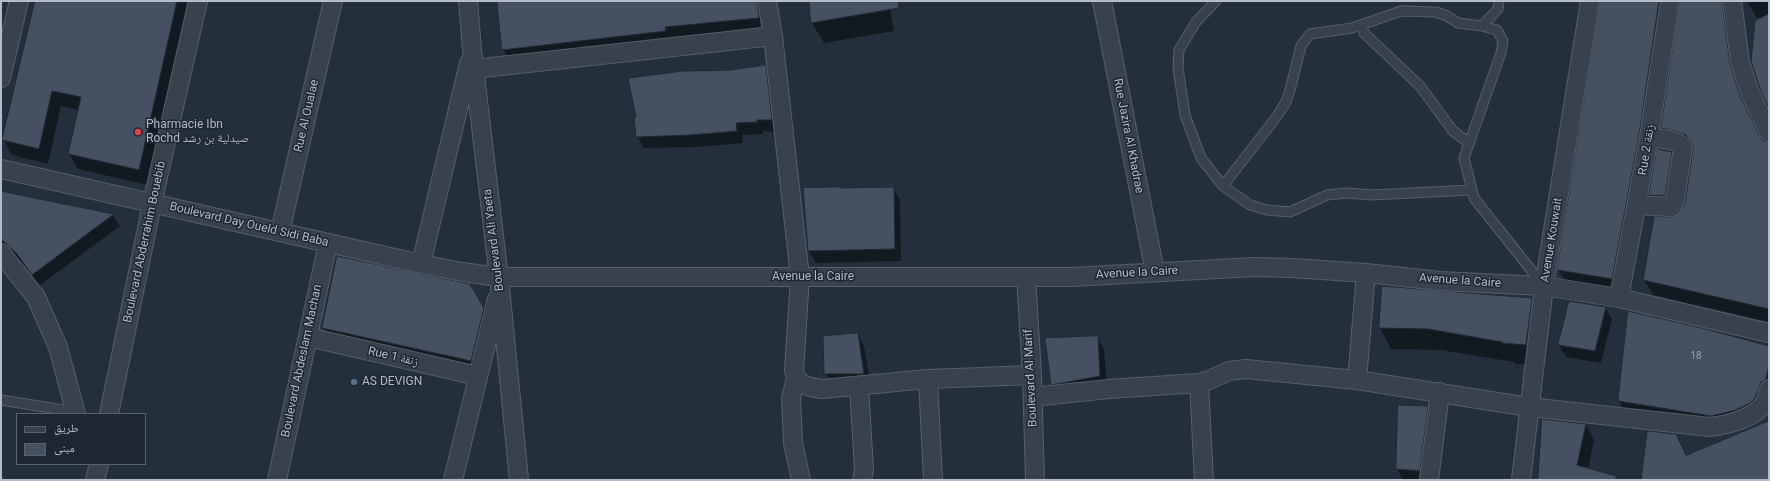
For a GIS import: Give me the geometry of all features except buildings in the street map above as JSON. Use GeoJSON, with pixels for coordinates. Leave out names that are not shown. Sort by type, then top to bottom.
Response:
{"type":"FeatureCollection","features":[{"type":"Feature","properties":{"kind":"street"},"geometry":{"type":"LineString","coordinates":[[1,78],[19,1]]}},
{"type":"Feature","properties":{"kind":"street","name":"Boulevard Abderrahim Bouebib"},"geometry":{"type":"LineString","coordinates":[[109,413],[152,204],[198,1]]}},
{"type":"Feature","properties":{"kind":"street","name":"Rue Al Oualae"},"geometry":{"type":"LineString","coordinates":[[280,232],[334,1]]}},
{"type":"Feature","properties":{"kind":"street","name":"Boulevard Ali Yaeta"},"geometry":{"type":"LineString","coordinates":[[468,1],[474,70],[499,282],[519,480]]}},
{"type":"Feature","properties":{"kind":"street"},"geometry":{"type":"LineString","coordinates":[[767,1],[773,36],[800,277],[794,371],[796,378],[800,383],[811,388],[822,390],[928,379],[1032,375]]}},
{"type":"Feature","properties":{"kind":"street","name":"Rue Jazira Al Khadrae"},"geometry":{"type":"LineString","coordinates":[[1102,1],[1155,272]]}},
{"type":"Feature","properties":{"kind":"street","name":"Avenue Kouwait"},"geometry":{"type":"LineString","coordinates":[[1522,480],[1529,407],[1544,286],[1590,1]]}},
{"type":"Feature","properties":{"kind":"street","name":"Rue 2 زنقة"},"geometry":{"type":"LineString","coordinates":[[1619,298],[1638,205],[1670,1]]}},
{"type":"Feature","properties":{"kind":"street"},"geometry":{"type":"LineString","coordinates":[[1732,1],[1740,62],[1750,93],[1769,132]]}},
{"type":"Feature","properties":{"kind":"street"},"geometry":{"type":"LineString","coordinates":[[474,70],[773,36]]}},
{"type":"Feature","properties":{"kind":"street"},"geometry":{"type":"LineString","coordinates":[[421,264],[472,50]]}},
{"type":"Feature","properties":{"kind":"street"},"geometry":{"type":"LineString","coordinates":[[1638,205],[1672,207],[1675,200],[1683,147],[1680,143],[1649,137]]}},
{"type":"Feature","properties":{"kind":"street","name":"Boulevard Day Oueld Sidi Baba"},"geometry":{"type":"LineString","coordinates":[[1,170],[462,272],[499,282]]}},
{"type":"Feature","properties":{"kind":"street","name":"Boulevard Abdeslam Machan"},"geometry":{"type":"LineString","coordinates":[[276,480],[328,243]]}},
{"type":"Feature","properties":{"kind":"street"},"geometry":{"type":"LineString","coordinates":[[1,253],[36,297],[58,347],[76,413]]}},
{"type":"Feature","properties":{"kind":"street","name":"Avenue la Caire"},"geometry":{"type":"LineString","coordinates":[[499,282],[800,277],[1072,277],[1254,268],[1366,272],[1440,281],[1544,286],[1619,298],[1769,333]]}},
{"type":"Feature","properties":{"kind":"street"},"geometry":{"type":"LineString","coordinates":[[1357,380],[1366,272]]}},
{"type":"Feature","properties":{"kind":"street","name":"Boulevard Al Marif"},"geometry":{"type":"LineString","coordinates":[[1026,276],[1033,397],[1035,480]]}},
{"type":"Feature","properties":{"kind":"street"},"geometry":{"type":"LineString","coordinates":[[453,480],[499,282]]}},
{"type":"Feature","properties":{"kind":"street","name":"Rue 1 زنقة"},"geometry":{"type":"LineString","coordinates":[[308,337],[478,376]]}},
{"type":"Feature","properties":{"kind":"street"},"geometry":{"type":"LineString","coordinates":[[1033,397],[1108,389],[1199,383],[1229,371],[1246,369],[1357,380],[1529,407],[1710,427],[1734,422],[1750,414],[1763,405],[1769,389]]}},
{"type":"Feature","properties":{"kind":"street"},"geometry":{"type":"LineString","coordinates":[[796,378],[790,398],[793,443],[800,480]]}},
{"type":"Feature","properties":{"kind":"street"},"geometry":{"type":"LineString","coordinates":[[928,379],[934,480]]}},
{"type":"Feature","properties":{"kind":"street"},"geometry":{"type":"LineString","coordinates":[[1199,383],[1204,480]]}},
{"type":"Feature","properties":{"kind":"street"},"geometry":{"type":"LineString","coordinates":[[859,386],[864,468],[862,480]]}},
{"type":"Feature","properties":{"kind":"street"},"geometry":{"type":"LineString","coordinates":[[1429,480],[1440,392]]}},
{"type":"Feature","properties":{"kind":"street"},"geometry":{"type":"LineString","coordinates":[[87,465],[88,480]]}},
{"type":"Feature","properties":{"kind":"street"},"geometry":{"type":"LineString","coordinates":[[95,480],[99,465]]}},
{"type":"Feature","properties":{"kind":"lane"},"geometry":{"type":"LineString","coordinates":[[1216,1],[1196,22],[1179,50],[1178,68],[1185,115],[1201,158],[1223,186],[1250,205],[1267,210],[1290,212],[1327,195],[1347,193],[1371,195],[1472,190]]}},
{"type":"Feature","properties":{"kind":"lane"},"geometry":{"type":"LineString","coordinates":[[1482,26],[1498,9],[1499,1]]}},
{"type":"Feature","properties":{"kind":"lane"},"geometry":{"type":"LineString","coordinates":[[1223,186],[1286,102],[1301,46],[1310,34],[1352,28],[1401,11],[1436,12],[1447,16],[1458,23],[1482,26],[1497,30],[1503,41],[1501,53],[1464,158],[1474,198],[1544,286]]}},
{"type":"Feature","properties":{"kind":"lane"},"geometry":{"type":"LineString","coordinates":[[1360,25],[1364,33],[1420,86],[1453,131],[1469,143]]}},
{"type":"Feature","properties":{"kind":"lane"},"geometry":{"type":"LineString","coordinates":[[1,400],[76,413]]}},
{"type":"Feature","properties":{"kind":"place","name":"Pharmacie Ibn Rochd صيدلية بن رشد"},"geometry":{"type":"Point","coordinates":[138,132]}},
{"type":"Feature","properties":{"kind":"place","name":"AS DEVIGN"},"geometry":{"type":"Point","coordinates":[354,382]}}]}
